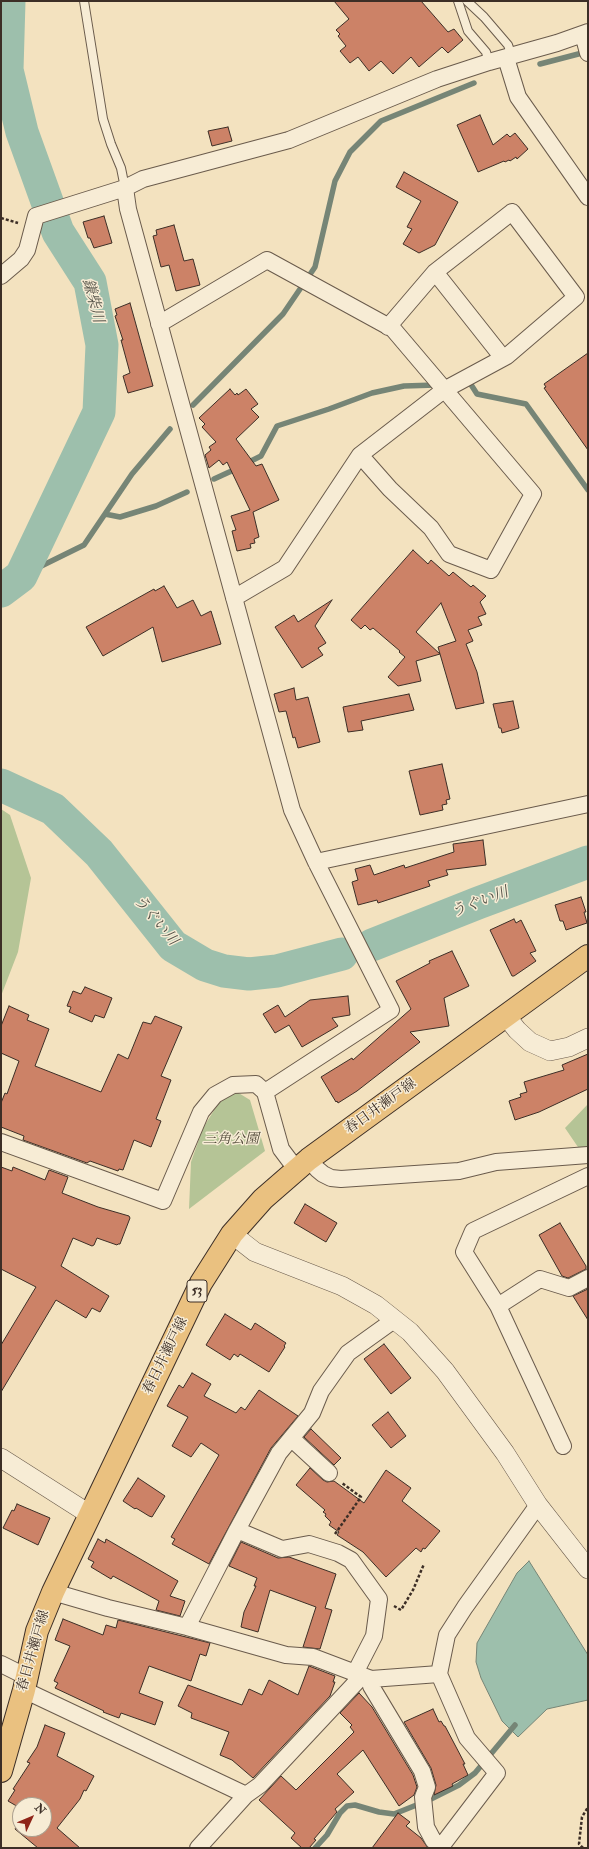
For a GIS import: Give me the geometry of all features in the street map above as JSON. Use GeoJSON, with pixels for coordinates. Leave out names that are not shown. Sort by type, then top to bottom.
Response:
{"type":"FeatureCollection","features":[{"type":"Feature","properties":{"kind":"main road","name":"春日井瀬戸線"},"geometry":{"type":"LineString","coordinates":[[1,1771],[25,1683],[37,1631],[53,1592],[89,1514],[201,1284],[232,1234],[262,1199],[302,1164],[588,956]]}},
{"type":"Feature","properties":{"kind":"street"},"geometry":{"type":"LineString","coordinates":[[1,276],[21,259],[27,250],[36,216],[66,205],[125,188],[143,179],[288,140],[437,79],[586,33],[588,53]]}},
{"type":"Feature","properties":{"kind":"street"},"geometry":{"type":"LineString","coordinates":[[509,57],[518,97],[588,197]]}},
{"type":"Feature","properties":{"kind":"street"},"geometry":{"type":"LineString","coordinates":[[125,188],[128,209],[292,810],[316,862],[391,1010],[265,1092]]}},
{"type":"Feature","properties":{"kind":"street"},"geometry":{"type":"LineString","coordinates":[[234,598],[285,568],[360,455],[444,390],[503,358],[576,297],[512,212],[435,272],[388,327]]}},
{"type":"Feature","properties":{"kind":"street"},"geometry":{"type":"LineString","coordinates":[[159,324],[267,260],[393,329],[533,494],[491,570],[449,554],[431,528],[390,489],[360,455]]}},
{"type":"Feature","properties":{"kind":"street"},"geometry":{"type":"LineString","coordinates":[[435,272],[503,358]]}},
{"type":"Feature","properties":{"kind":"street"},"geometry":{"type":"LineString","coordinates":[[316,862],[588,804]]}},
{"type":"Feature","properties":{"kind":"street"},"geometry":{"type":"LineString","coordinates":[[506,1016],[516,1030],[530,1042],[550,1051],[569,1047],[588,1038]]}},
{"type":"Feature","properties":{"kind":"street"},"geometry":{"type":"LineString","coordinates":[[1,1142],[163,1201],[202,1112],[215,1095],[233,1085],[256,1084],[265,1092],[281,1149],[302,1164],[331,1178],[459,1171],[496,1162],[588,1155]]}},
{"type":"Feature","properties":{"kind":"street"},"geometry":{"type":"LineString","coordinates":[[562,1446],[498,1306],[464,1252],[473,1231],[588,1176]]}},
{"type":"Feature","properties":{"kind":"street"},"geometry":{"type":"LineString","coordinates":[[232,1234],[255,1252],[342,1286],[376,1305],[410,1332],[445,1371],[505,1453],[538,1505],[588,1569]]}},
{"type":"Feature","properties":{"kind":"street"},"geometry":{"type":"LineString","coordinates":[[498,1306],[540,1279],[569,1288],[588,1278]]}},
{"type":"Feature","properties":{"kind":"street"},"geometry":{"type":"LineString","coordinates":[[187,1627],[279,1453],[312,1413],[321,1392],[348,1353],[394,1320]]}},
{"type":"Feature","properties":{"kind":"street"},"geometry":{"type":"LineString","coordinates":[[292,1439],[329,1473]]}},
{"type":"Feature","properties":{"kind":"street"},"geometry":{"type":"LineString","coordinates":[[1,1458],[89,1514]]}},
{"type":"Feature","properties":{"kind":"street"},"geometry":{"type":"LineString","coordinates":[[363,1676],[371,1686],[422,1771],[427,1788],[423,1797],[426,1827],[433,1840],[440,1848],[497,1773],[467,1738],[439,1674],[447,1635],[465,1607],[538,1505]]}},
{"type":"Feature","properties":{"kind":"street"},"geometry":{"type":"LineString","coordinates":[[198,1848],[246,1795],[260,1785],[363,1676],[374,1636],[379,1599],[351,1560],[338,1552],[310,1544],[282,1549],[237,1530]]}},
{"type":"Feature","properties":{"kind":"street"},"geometry":{"type":"LineString","coordinates":[[53,1592],[286,1655],[313,1657],[363,1676],[439,1674]]}},
{"type":"Feature","properties":{"kind":"street"},"geometry":{"type":"LineString","coordinates":[[1,1664],[25,1683],[246,1795]]}},
{"type":"Feature","properties":{"kind":"lane"},"geometry":{"type":"LineString","coordinates":[[84,1],[103,119],[110,144],[121,168],[125,188]]}},
{"type":"Feature","properties":{"kind":"lane"},"geometry":{"type":"LineString","coordinates":[[458,1],[468,31],[486,52],[489,62]]}},
{"type":"Feature","properties":{"kind":"lane"},"geometry":{"type":"LineString","coordinates":[[467,1],[484,17],[508,45],[509,57]]}},
{"type":"Feature","properties":{"kind":"path"},"geometry":{"type":"LineString","coordinates":[[1,218],[22,224]]}},
{"type":"Feature","properties":{"kind":"path"},"geometry":{"type":"LineString","coordinates":[[326,1549],[333,1536],[361,1497],[329,1473]]}},
{"type":"Feature","properties":{"kind":"path"},"geometry":{"type":"LineString","coordinates":[[379,1599],[401,1610],[413,1590],[424,1564]]}},
{"type":"Feature","properties":{"kind":"path"},"geometry":{"type":"LineString","coordinates":[[583,1848],[579,1844],[582,1816],[588,1807]]}},
{"type":"Feature","properties":{"kind":"green space"},"geometry":{"type":"Polygon","coordinates":[[[1,809],[10,815],[31,878],[18,952],[1,996],[1,809]]]}},
{"type":"Feature","properties":{"kind":"green space","name":"三角公園"},"geometry":{"type":"Polygon","coordinates":[[[237,1092],[250,1100],[265,1151],[189,1209],[191,1162],[203,1128],[221,1099],[237,1092]]]}},
{"type":"Feature","properties":{"kind":"green space"},"geometry":{"type":"Polygon","coordinates":[[[588,1104],[588,1151],[580,1150],[565,1128],[588,1104]]]}},
{"type":"Feature","properties":{"kind":"shaded area"},"geometry":{"type":"Polygon","coordinates":[[[529,1561],[588,1655],[588,1700],[547,1709],[518,1737],[502,1721],[481,1678],[476,1662],[477,1643],[517,1573],[529,1561]]]}},
{"type":"Feature","properties":{"kind":"building"},"geometry":{"type":"Polygon","coordinates":[[[334,1],[421,1],[448,32],[454,29],[463,40],[448,53],[442,47],[419,67],[411,57],[393,74],[381,61],[369,71],[358,57],[350,63],[340,51],[346,46],[338,36],[340,34],[336,30],[349,19],[334,1]]]}},
{"type":"Feature","properties":{"kind":"building"},"geometry":{"type":"Polygon","coordinates":[[[480,115],[493,145],[507,134],[510,137],[515,133],[528,149],[517,159],[516,157],[510,161],[504,161],[478,172],[457,125],[480,115]]]}},
{"type":"Feature","properties":{"kind":"building"},"geometry":{"type":"Polygon","coordinates":[[[228,127],[232,141],[212,146],[208,131],[228,127]]]}},
{"type":"Feature","properties":{"kind":"building"},"geometry":{"type":"Polygon","coordinates":[[[404,172],[458,202],[435,245],[419,253],[403,244],[412,229],[407,227],[421,201],[396,187],[404,172]]]}},
{"type":"Feature","properties":{"kind":"building"},"geometry":{"type":"Polygon","coordinates":[[[104,216],[112,243],[94,248],[90,238],[88,238],[83,222],[104,216]]]}},
{"type":"Feature","properties":{"kind":"building"},"geometry":{"type":"Polygon","coordinates":[[[174,225],[184,261],[193,259],[200,285],[176,291],[169,265],[161,267],[153,236],[157,235],[156,230],[174,225]]]}},
{"type":"Feature","properties":{"kind":"building"},"geometry":{"type":"Polygon","coordinates":[[[130,303],[153,386],[128,393],[123,376],[130,373],[121,340],[123,340],[115,316],[117,315],[115,309],[130,303]]]}},
{"type":"Feature","properties":{"kind":"building"},"geometry":{"type":"Polygon","coordinates":[[[588,353],[588,450],[544,388],[546,387],[544,384],[588,353]]]}},
{"type":"Feature","properties":{"kind":"building"},"geometry":{"type":"Polygon","coordinates":[[[230,389],[235,395],[237,393],[238,395],[246,389],[258,404],[251,409],[259,417],[236,439],[256,466],[262,464],[279,500],[253,512],[259,537],[254,539],[255,543],[250,544],[251,548],[237,551],[232,531],[236,530],[231,516],[250,510],[227,462],[223,465],[219,460],[209,468],[205,455],[211,450],[209,447],[216,442],[202,427],[205,424],[199,418],[230,389]]]}},
{"type":"Feature","properties":{"kind":"building"},"geometry":{"type":"Polygon","coordinates":[[[413,550],[428,564],[431,560],[449,576],[453,572],[471,587],[473,585],[486,596],[480,602],[486,614],[478,617],[482,625],[468,630],[473,641],[466,644],[477,672],[484,703],[456,709],[440,654],[416,661],[421,681],[398,686],[388,677],[405,657],[373,628],[370,630],[365,625],[361,629],[351,620],[413,550]],[[441,603],[416,632],[440,654],[438,647],[456,641],[441,603]]]}},
{"type":"Feature","properties":{"kind":"building"},"geometry":{"type":"Polygon","coordinates":[[[164,586],[177,608],[193,600],[201,616],[211,611],[221,644],[162,662],[153,627],[103,656],[86,627],[154,589],[155,591],[164,586]]]}},
{"type":"Feature","properties":{"kind":"building"},"geometry":{"type":"Polygon","coordinates":[[[332,600],[315,626],[326,643],[318,648],[323,655],[302,668],[275,627],[294,615],[298,622],[332,600]]]}},
{"type":"Feature","properties":{"kind":"building"},"geometry":{"type":"Polygon","coordinates":[[[294,688],[296,700],[308,697],[320,742],[298,748],[295,737],[293,738],[286,711],[279,712],[274,694],[294,688]]]}},
{"type":"Feature","properties":{"kind":"building"},"geometry":{"type":"Polygon","coordinates":[[[409,694],[414,710],[361,721],[363,730],[348,732],[343,707],[409,694]]]}},
{"type":"Feature","properties":{"kind":"building"},"geometry":{"type":"Polygon","coordinates":[[[513,701],[519,728],[502,733],[501,728],[499,728],[493,704],[513,701]]]}},
{"type":"Feature","properties":{"kind":"building"},"geometry":{"type":"Polygon","coordinates":[[[442,764],[450,799],[446,800],[447,804],[442,805],[443,810],[420,815],[409,771],[442,764]]]}},
{"type":"Feature","properties":{"kind":"building"},"geometry":{"type":"Polygon","coordinates":[[[483,840],[486,865],[446,870],[448,875],[428,881],[430,886],[378,903],[377,900],[358,905],[352,882],[358,880],[355,869],[370,865],[374,875],[404,865],[405,868],[454,852],[453,844],[483,840]]]}},
{"type":"Feature","properties":{"kind":"building"},"geometry":{"type":"Polygon","coordinates":[[[581,897],[586,912],[584,912],[587,923],[566,930],[563,921],[560,921],[555,905],[581,897]]]}},
{"type":"Feature","properties":{"kind":"building"},"geometry":{"type":"Polygon","coordinates":[[[514,919],[516,923],[521,920],[536,951],[530,953],[536,961],[512,976],[490,930],[514,919]]]}},
{"type":"Feature","properties":{"kind":"building"},"geometry":{"type":"Polygon","coordinates":[[[452,951],[469,986],[444,998],[449,1026],[410,1032],[420,1042],[357,1091],[338,1103],[337,1101],[336,1102],[321,1077],[352,1058],[353,1060],[411,1009],[396,981],[430,963],[429,961],[452,951]]]}},
{"type":"Feature","properties":{"kind":"building"},"geometry":{"type":"Polygon","coordinates":[[[85,987],[112,998],[104,1018],[95,1015],[92,1022],[69,1012],[71,1007],[67,1006],[73,991],[81,994],[85,987]]]}},
{"type":"Feature","properties":{"kind":"building"},"geometry":{"type":"Polygon","coordinates":[[[348,996],[350,1015],[332,1018],[338,1026],[302,1047],[289,1025],[275,1033],[263,1014],[278,1005],[285,1017],[310,1000],[348,996]]]}},
{"type":"Feature","properties":{"kind":"building"},"geometry":{"type":"Polygon","coordinates":[[[9,1006],[29,1015],[27,1020],[49,1029],[35,1066],[101,1092],[118,1054],[128,1059],[143,1022],[151,1024],[155,1016],[182,1027],[161,1076],[171,1080],[156,1119],[161,1121],[151,1147],[134,1140],[123,1170],[119,1169],[118,1171],[90,1161],[87,1163],[23,1140],[24,1136],[1,1127],[1,1103],[5,1093],[7,1094],[19,1061],[1,1053],[1,1026],[9,1006]]]}},
{"type":"Feature","properties":{"kind":"building"},"geometry":{"type":"Polygon","coordinates":[[[588,1054],[588,1089],[539,1112],[515,1120],[509,1101],[521,1097],[520,1094],[527,1092],[524,1082],[564,1070],[562,1065],[588,1054]]]}},
{"type":"Feature","properties":{"kind":"building"},"geometry":{"type":"Polygon","coordinates":[[[1,1167],[12,1171],[13,1167],[45,1180],[49,1170],[68,1177],[62,1193],[98,1207],[129,1216],[130,1218],[120,1244],[117,1245],[97,1238],[92,1246],[73,1238],[61,1266],[109,1296],[100,1312],[92,1308],[86,1318],[56,1300],[1,1392],[1,1345],[36,1287],[1,1269],[1,1167]]]}},
{"type":"Feature","properties":{"kind":"building"},"geometry":{"type":"Polygon","coordinates":[[[305,1204],[337,1223],[326,1242],[294,1223],[305,1204]]]}},
{"type":"Feature","properties":{"kind":"building"},"geometry":{"type":"Polygon","coordinates":[[[560,1223],[586,1266],[586,1269],[568,1278],[562,1276],[539,1235],[560,1223]]]}},
{"type":"Feature","properties":{"kind":"building"},"geometry":{"type":"Polygon","coordinates":[[[588,1289],[588,1320],[573,1296],[588,1289]]]}},
{"type":"Feature","properties":{"kind":"building"},"geometry":{"type":"Polygon","coordinates":[[[225,1314],[251,1330],[255,1323],[286,1343],[269,1372],[240,1354],[238,1357],[234,1354],[230,1360],[206,1345],[225,1314]]]}},
{"type":"Feature","properties":{"kind":"building"},"geometry":{"type":"Polygon","coordinates":[[[384,1344],[411,1378],[391,1394],[364,1359],[384,1344]]]}},
{"type":"Feature","properties":{"kind":"building"},"geometry":{"type":"Polygon","coordinates":[[[192,1373],[211,1384],[204,1396],[236,1413],[241,1407],[245,1410],[259,1390],[298,1416],[271,1448],[209,1564],[172,1544],[175,1539],[171,1537],[219,1455],[201,1443],[191,1457],[172,1446],[188,1417],[167,1406],[179,1385],[183,1388],[192,1373]]]}},
{"type":"Feature","properties":{"kind":"building"},"geometry":{"type":"Polygon","coordinates":[[[388,1412],[406,1436],[391,1448],[372,1425],[388,1412]]]}},
{"type":"Feature","properties":{"kind":"building"},"geometry":{"type":"Polygon","coordinates":[[[311,1429],[341,1458],[334,1465],[304,1437],[311,1429]]]}},
{"type":"Feature","properties":{"kind":"building"},"geometry":{"type":"Polygon","coordinates":[[[310,1468],[323,1480],[327,1482],[334,1481],[364,1503],[386,1470],[411,1488],[402,1501],[440,1531],[425,1549],[423,1548],[421,1552],[416,1548],[386,1577],[363,1552],[337,1535],[339,1532],[329,1525],[331,1522],[323,1512],[325,1510],[296,1485],[310,1468]]]}},
{"type":"Feature","properties":{"kind":"building"},"geometry":{"type":"Polygon","coordinates":[[[138,1478],[165,1496],[152,1517],[136,1508],[135,1509],[123,1501],[138,1478]]]}},
{"type":"Feature","properties":{"kind":"building"},"geometry":{"type":"Polygon","coordinates":[[[17,1504],[50,1518],[38,1545],[3,1528],[12,1510],[14,1511],[17,1504]]]}},
{"type":"Feature","properties":{"kind":"building"},"geometry":{"type":"Polygon","coordinates":[[[98,1539],[105,1543],[106,1539],[178,1581],[170,1596],[185,1601],[180,1616],[156,1610],[159,1601],[113,1576],[111,1579],[91,1567],[94,1562],[88,1559],[98,1539]]]}},
{"type":"Feature","properties":{"kind":"building"},"geometry":{"type":"Polygon","coordinates":[[[241,1542],[278,1558],[289,1557],[336,1574],[325,1608],[332,1610],[320,1649],[303,1647],[316,1607],[270,1590],[258,1632],[241,1627],[244,1612],[256,1586],[254,1586],[257,1578],[229,1566],[241,1542]]]}},
{"type":"Feature","properties":{"kind":"building"},"geometry":{"type":"Polygon","coordinates":[[[63,1619],[103,1635],[106,1625],[116,1628],[118,1620],[210,1643],[206,1656],[200,1654],[191,1681],[149,1666],[139,1693],[163,1702],[155,1725],[121,1713],[119,1718],[103,1712],[104,1711],[55,1688],[58,1683],[54,1681],[70,1646],[55,1640],[63,1619]]]}},
{"type":"Feature","properties":{"kind":"building"},"geometry":{"type":"Polygon","coordinates":[[[309,1666],[335,1676],[333,1682],[335,1682],[330,1696],[253,1778],[232,1760],[220,1755],[229,1732],[191,1718],[192,1713],[178,1706],[188,1685],[242,1705],[249,1689],[262,1695],[269,1680],[298,1695],[309,1666]]]}},
{"type":"Feature","properties":{"kind":"building"},"geometry":{"type":"Polygon","coordinates":[[[359,1693],[372,1707],[413,1775],[417,1787],[414,1795],[399,1806],[363,1750],[337,1774],[354,1792],[335,1809],[337,1812],[314,1839],[316,1840],[309,1848],[302,1848],[291,1838],[295,1833],[259,1800],[281,1776],[296,1790],[354,1732],[350,1727],[352,1725],[340,1713],[359,1693]]]}},
{"type":"Feature","properties":{"kind":"building"},"geometry":{"type":"Polygon","coordinates":[[[433,1709],[439,1722],[441,1721],[445,1726],[465,1764],[463,1764],[468,1775],[452,1784],[453,1786],[434,1795],[436,1785],[431,1768],[404,1722],[433,1709]]]}},
{"type":"Feature","properties":{"kind":"building"},"geometry":{"type":"Polygon","coordinates":[[[45,1725],[65,1733],[57,1756],[94,1776],[86,1791],[84,1790],[80,1799],[57,1828],[80,1848],[38,1848],[25,1837],[52,1837],[52,1797],[12,1797],[12,1803],[8,1801],[15,1790],[13,1789],[30,1763],[27,1762],[37,1747],[45,1725]]]}},
{"type":"Feature","properties":{"kind":"building"},"geometry":{"type":"Polygon","coordinates":[[[398,1813],[410,1822],[406,1826],[421,1838],[428,1848],[372,1848],[398,1813]]]}},
{"type":"Feature","properties":{"kind":"waterway","name":"鎌柴川"},"geometry":{"type":"LineString","coordinates":[[1,591],[21,576],[99,412],[102,345],[90,282],[58,232],[22,132],[7,70],[9,1]]}},
{"type":"Feature","properties":{"kind":"waterway"},"geometry":{"type":"LineString","coordinates":[[540,64],[586,52]]}},
{"type":"Feature","properties":{"kind":"waterway"},"geometry":{"type":"LineString","coordinates":[[193,405],[283,314],[315,267],[335,181],[350,152],[381,121],[474,83]]}},
{"type":"Feature","properties":{"kind":"waterway"},"geometry":{"type":"LineString","coordinates":[[465,384],[470,383],[477,394],[526,404],[588,490]]}},
{"type":"Feature","properties":{"kind":"waterway"},"geometry":{"type":"LineString","coordinates":[[245,464],[261,456],[277,426],[372,393],[404,386],[436,385]]}},
{"type":"Feature","properties":{"kind":"waterway"},"geometry":{"type":"LineString","coordinates":[[21,576],[84,545],[132,474],[170,429]]}},
{"type":"Feature","properties":{"kind":"waterway"},"geometry":{"type":"LineString","coordinates":[[214,479],[238,468]]}},
{"type":"Feature","properties":{"kind":"waterway"},"geometry":{"type":"LineString","coordinates":[[105,514],[120,517],[156,506],[187,492]]}},
{"type":"Feature","properties":{"kind":"waterway","name":"うぐい川"},"geometry":{"type":"LineString","coordinates":[[1,785],[53,809],[99,853],[173,946],[205,965],[224,971],[249,974],[277,971],[342,954]]}},
{"type":"Feature","properties":{"kind":"waterway","name":"うぐい川"},"geometry":{"type":"LineString","coordinates":[[372,945],[588,862]]}},
{"type":"Feature","properties":{"kind":"waterway"},"geometry":{"type":"LineString","coordinates":[[315,1848],[327,1835],[340,1813],[347,1806],[355,1805],[379,1812],[394,1814],[429,1800],[459,1785],[475,1773],[515,1725]]}}]}
